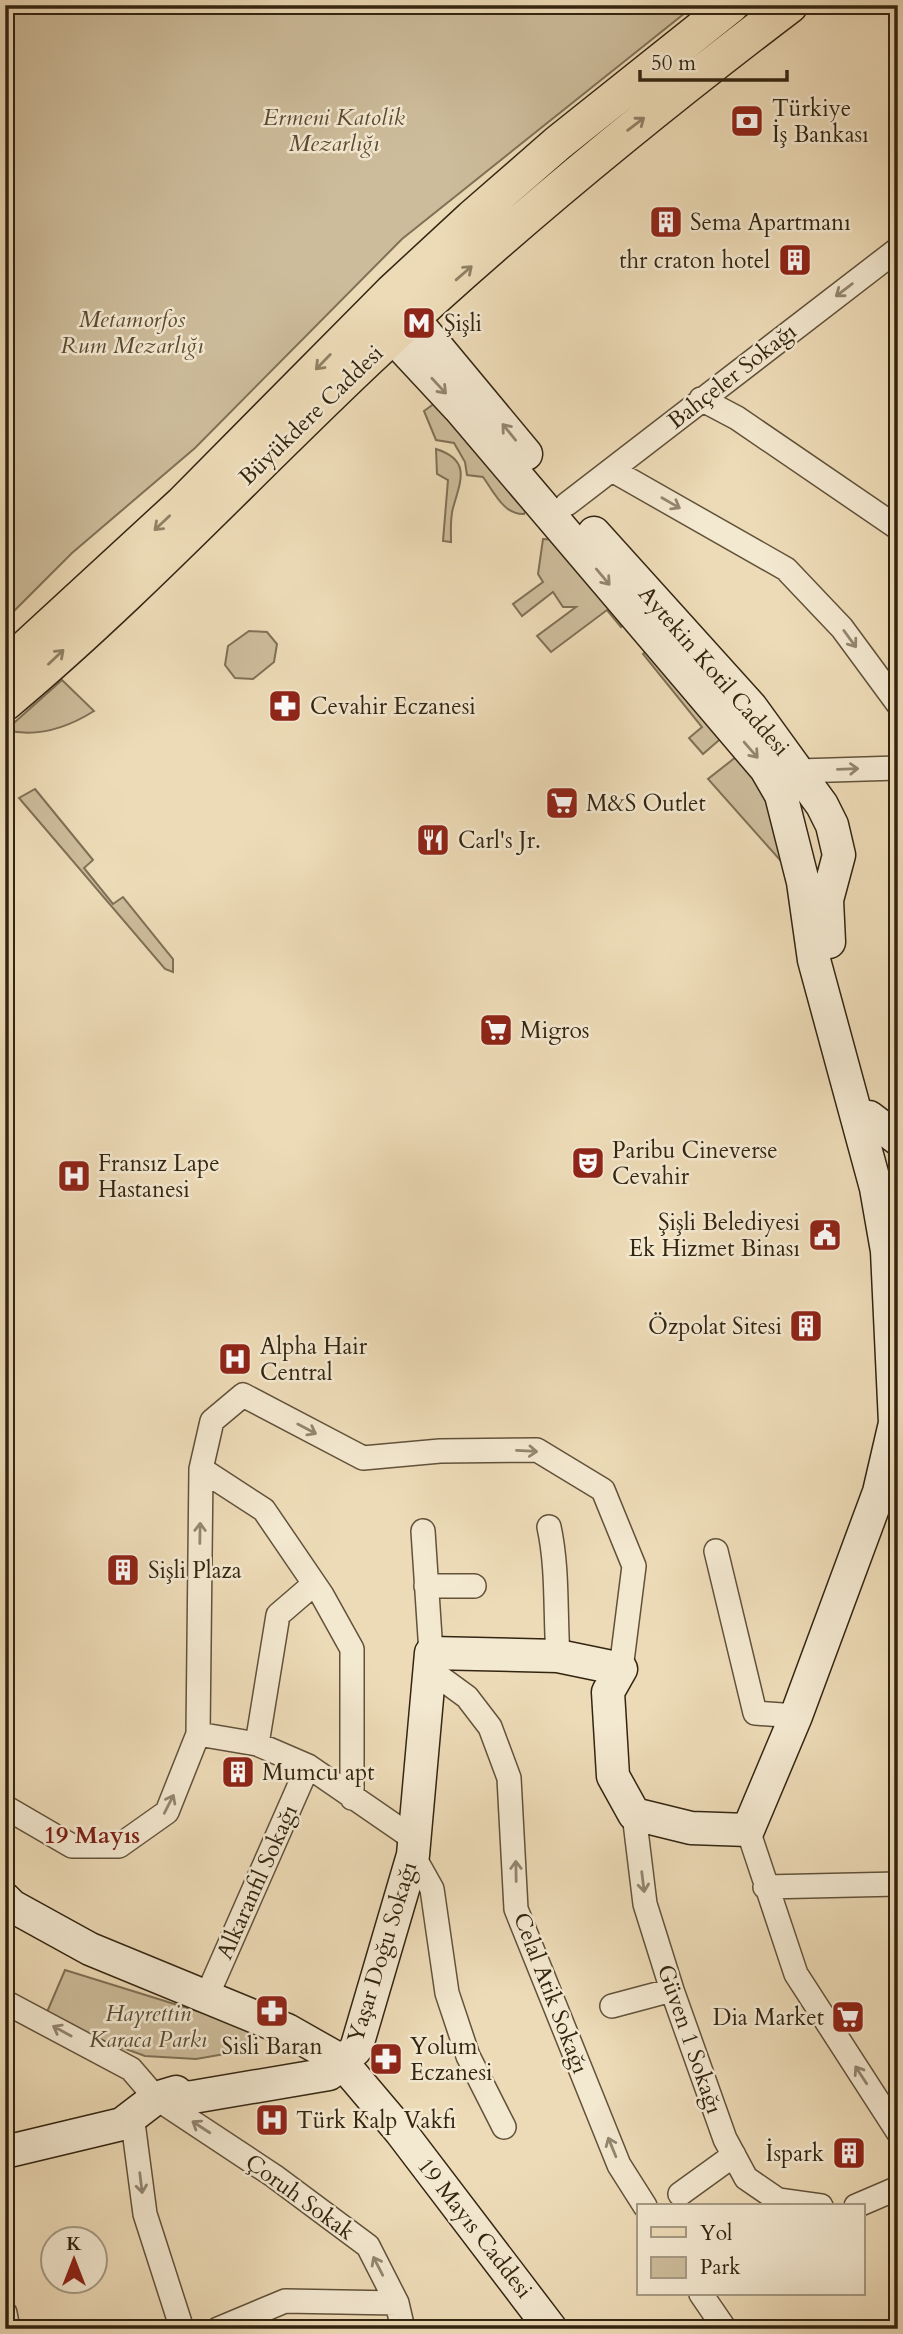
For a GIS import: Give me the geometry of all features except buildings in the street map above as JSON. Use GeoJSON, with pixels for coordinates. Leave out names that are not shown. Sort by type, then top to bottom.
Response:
{"type":"FeatureCollection","features":[{"type":"Feature","properties":{"kind":"main road","name":"Büyükdere Caddesi"},"geometry":{"type":"LineString","coordinates":[[5,703],[188,535],[392,315],[558,144],[731,5]]}},
{"type":"Feature","properties":{"kind":"main road","name":"Büyükdere Caddesi"},"geometry":{"type":"LineString","coordinates":[[5,667],[392,315],[790,5]]}},
{"type":"Feature","properties":{"kind":"main road","name":"Aytekin Kotil Caddesi"},"geometry":{"type":"LineString","coordinates":[[392,315],[751,707],[799,771],[832,825],[839,855],[816,902],[814,960],[889,1176]]}},
{"type":"Feature","properties":{"kind":"main road","name":"Aytekin Kotil Caddesi"},"geometry":{"type":"LineString","coordinates":[[392,315],[459,408],[766,769],[781,795],[796,853],[816,902],[846,1032],[889,1176],[887,1251],[895,1423],[879,1492],[796,1716],[748,1830]]}},
{"type":"Feature","properties":{"kind":"main road"},"geometry":{"type":"LineString","coordinates":[[796,853],[823,847],[832,825]]}},
{"type":"Feature","properties":{"kind":"main road"},"geometry":{"type":"LineString","coordinates":[[430,1662],[558,1656],[621,1668]]}},
{"type":"Feature","properties":{"kind":"main road","name":"Yaşar Doğu Sokağı"},"geometry":{"type":"LineString","coordinates":[[340,2060],[356,2049],[413,1847],[430,1662]]}},
{"type":"Feature","properties":{"kind":"main road","name":"Güven 1 Sokağı"},"geometry":{"type":"LineString","coordinates":[[621,1668],[608,1692],[613,1776],[634,1814]]}},
{"type":"Feature","properties":{"kind":"main road"},"geometry":{"type":"LineString","coordinates":[[634,1814],[691,1828],[748,1830]]}},
{"type":"Feature","properties":{"kind":"main road","name":"19 Mayıs Caddesi"},"geometry":{"type":"LineString","coordinates":[[5,1899],[12,1906],[90,1949],[287,2030],[340,2060],[401,2132],[551,2329]]}},
{"type":"Feature","properties":{"kind":"main road"},"geometry":{"type":"LineString","coordinates":[[5,2142],[144,2107],[194,2086],[288,2067],[318,2056],[340,2060]]}},
{"type":"Feature","properties":{"kind":"main road"},"geometry":{"type":"LineString","coordinates":[[5,2152],[122,2124],[144,2107]]}},
{"type":"Feature","properties":{"kind":"street","name":"Bahçeler Sokağı"},"geometry":{"type":"LineString","coordinates":[[567,504],[898,249]]}},
{"type":"Feature","properties":{"kind":"street"},"geometry":{"type":"LineString","coordinates":[[725,380],[737,418]]}},
{"type":"Feature","properties":{"kind":"street"},"geometry":{"type":"LineString","coordinates":[[701,399],[737,418],[897,527]]}},
{"type":"Feature","properties":{"kind":"street"},"geometry":{"type":"LineString","coordinates":[[612,470],[786,569],[842,628],[898,704]]}},
{"type":"Feature","properties":{"kind":"street"},"geometry":{"type":"LineString","coordinates":[[799,771],[898,768]]}},
{"type":"Feature","properties":{"kind":"street"},"geometry":{"type":"LineString","coordinates":[[5,1807],[72,1846],[119,1846],[167,1812],[198,1734],[201,1469],[212,1421],[243,1395],[363,1458],[440,1451],[537,1450],[603,1490],[635,1566],[621,1668]]}},
{"type":"Feature","properties":{"kind":"street"},"geometry":{"type":"LineString","coordinates":[[201,1469],[264,1510],[314,1584],[352,1649],[352,1798]]}},
{"type":"Feature","properties":{"kind":"street"},"geometry":{"type":"LineString","coordinates":[[549,1527],[555,1556],[553,1580],[558,1656]]}},
{"type":"Feature","properties":{"kind":"street"},"geometry":{"type":"LineString","coordinates":[[423,1531],[430,1662]]}},
{"type":"Feature","properties":{"kind":"street"},"geometry":{"type":"LineString","coordinates":[[716,1551],[755,1713],[796,1716]]}},
{"type":"Feature","properties":{"kind":"street"},"geometry":{"type":"LineString","coordinates":[[257,1744],[278,1615],[314,1584]]}},
{"type":"Feature","properties":{"kind":"street"},"geometry":{"type":"LineString","coordinates":[[426,1586],[474,1586]]}},
{"type":"Feature","properties":{"kind":"street","name":"Celal Atik Sokağı"},"geometry":{"type":"LineString","coordinates":[[430,1662],[467,1696],[491,1727],[509,1778],[516,1909],[619,2165],[644,2204]]}},
{"type":"Feature","properties":{"kind":"street","name":"Yaşar Doğu Sokağı"},"geometry":{"type":"LineString","coordinates":[[198,1734],[257,1744],[307,1766],[413,1847]]}},
{"type":"Feature","properties":{"kind":"street","name":"Alkaranfil Sokağı"},"geometry":{"type":"LineString","coordinates":[[206,1998],[307,1766]]}},
{"type":"Feature","properties":{"kind":"street","name":"Güven 1 Sokağı"},"geometry":{"type":"LineString","coordinates":[[634,1814],[645,1904],[672,1990],[734,2155],[746,2178],[778,2200],[807,2204]]}},
{"type":"Feature","properties":{"kind":"street"},"geometry":{"type":"LineString","coordinates":[[748,1830],[796,1975],[898,2132]]}},
{"type":"Feature","properties":{"kind":"street"},"geometry":{"type":"LineString","coordinates":[[413,1847],[432,1889],[447,1993],[468,2056],[504,2127]]}},
{"type":"Feature","properties":{"kind":"street"},"geometry":{"type":"LineString","coordinates":[[765,1887],[898,1884]]}},
{"type":"Feature","properties":{"kind":"street"},"geometry":{"type":"LineString","coordinates":[[612,2006],[672,1990]]}},
{"type":"Feature","properties":{"kind":"street","name":"Çoruh Sokak"},"geometry":{"type":"LineString","coordinates":[[5,2002],[131,2069],[144,2107],[274,2176],[368,2246],[397,2302],[403,2329]]}},
{"type":"Feature","properties":{"kind":"street"},"geometry":{"type":"LineString","coordinates":[[144,2107],[145,2214],[182,2329]]}},
{"type":"Feature","properties":{"kind":"street"},"geometry":{"type":"LineString","coordinates":[[680,2194],[734,2155]]}},
{"type":"Feature","properties":{"kind":"street"},"geometry":{"type":"LineString","coordinates":[[861,2204],[898,2188]]}},
{"type":"Feature","properties":{"kind":"street"},"geometry":{"type":"LineString","coordinates":[[702,2296],[724,2329]]}},
{"type":"Feature","properties":{"kind":"street"},"geometry":{"type":"LineString","coordinates":[[218,2329],[285,2301],[397,2302]]}},
{"type":"Feature","properties":{"kind":"street"},"geometry":{"type":"LineString","coordinates":[[5,2313],[8,2329]]}},
{"type":"Feature","properties":{"kind":"green space"},"geometry":{"type":"Polygon","coordinates":[[[5,5],[695,5],[402,239],[195,448],[72,553],[5,620],[5,5]]]}},
{"type":"Feature","properties":{"kind":"green space"},"geometry":{"type":"Polygon","coordinates":[[[439,400],[528,504],[524,514],[505,507],[483,477],[467,475],[465,462],[454,443],[436,440],[424,411],[439,400]]]}},
{"type":"Feature","properties":{"kind":"green space"},"geometry":{"type":"Polygon","coordinates":[[[436,449],[455,459],[461,472],[451,516],[451,542],[443,541],[448,480],[437,474],[436,449]]]}},
{"type":"Feature","properties":{"kind":"green space"},"geometry":{"type":"Polygon","coordinates":[[[543,539],[559,540],[628,621],[621,627],[607,610],[551,652],[537,636],[576,607],[563,607],[553,592],[522,616],[513,604],[543,582],[538,574],[543,539]]]}},
{"type":"Feature","properties":{"kind":"green space"},"geometry":{"type":"Polygon","coordinates":[[[249,631],[267,632],[277,644],[274,662],[253,679],[235,678],[225,665],[228,646],[249,631]]]}},
{"type":"Feature","properties":{"kind":"green space"},"geometry":{"type":"Polygon","coordinates":[[[651,648],[725,735],[703,754],[689,738],[702,727],[643,654],[651,648]]]}},
{"type":"Feature","properties":{"kind":"green space"},"geometry":{"type":"Polygon","coordinates":[[[62,680],[94,711],[52,730],[29,733],[6,730],[62,680]]]}},
{"type":"Feature","properties":{"kind":"green space"},"geometry":{"type":"Polygon","coordinates":[[[741,753],[765,782],[789,870],[708,779],[741,753]]]}},
{"type":"Feature","properties":{"kind":"green space"},"geometry":{"type":"Polygon","coordinates":[[[35,789],[93,860],[84,868],[113,904],[123,897],[173,959],[173,972],[165,969],[19,798],[35,789]]]}},
{"type":"Feature","properties":{"kind":"green space","name":"Hayrettin Karaca Parkı"},"geometry":{"type":"Polygon","coordinates":[[[65,1970],[255,2029],[254,2049],[196,2059],[145,2056],[44,2019],[65,1970]]]}},
{"type":"Feature","properties":{"kind":"place","name":"Türkiye İş Bankası"},"geometry":{"type":"Point","coordinates":[747,121]}},
{"type":"Feature","properties":{"kind":"place","name":"Sema Apartmanı"},"geometry":{"type":"Point","coordinates":[666,222]}},
{"type":"Feature","properties":{"kind":"place","name":"thr craton hotel"},"geometry":{"type":"Point","coordinates":[795,260]}},
{"type":"Feature","properties":{"kind":"place","name":"Şişli"},"geometry":{"type":"Point","coordinates":[419,323]}},
{"type":"Feature","properties":{"kind":"place","name":"Cevahir Eczanesi"},"geometry":{"type":"Point","coordinates":[285,706]}},
{"type":"Feature","properties":{"kind":"place","name":"M&S Outlet"},"geometry":{"type":"Point","coordinates":[562,803]}},
{"type":"Feature","properties":{"kind":"place","name":"Carl's Jr."},"geometry":{"type":"Point","coordinates":[433,840]}},
{"type":"Feature","properties":{"kind":"place","name":"Migros"},"geometry":{"type":"Point","coordinates":[496,1030]}},
{"type":"Feature","properties":{"kind":"place","name":"Paribu Cineverse Cevahir"},"geometry":{"type":"Point","coordinates":[588,1163]}},
{"type":"Feature","properties":{"kind":"place","name":"Fransız Lape Hastanesi"},"geometry":{"type":"Point","coordinates":[74,1176]}},
{"type":"Feature","properties":{"kind":"place","name":"Şişli Belediyesi Ek Hizmet Binası"},"geometry":{"type":"Point","coordinates":[825,1235]}},
{"type":"Feature","properties":{"kind":"place","name":"Özpolat Sitesi"},"geometry":{"type":"Point","coordinates":[806,1326]}},
{"type":"Feature","properties":{"kind":"place","name":"Alpha Hair Central"},"geometry":{"type":"Point","coordinates":[235,1359]}},
{"type":"Feature","properties":{"kind":"place","name":"Sişli Plaza"},"geometry":{"type":"Point","coordinates":[123,1570]}},
{"type":"Feature","properties":{"kind":"place","name":"Mumcu apt"},"geometry":{"type":"Point","coordinates":[238,1772]}},
{"type":"Feature","properties":{"kind":"place","name":"Sisli Baran"},"geometry":{"type":"Point","coordinates":[272,2011]}},
{"type":"Feature","properties":{"kind":"place","name":"Dia Market"},"geometry":{"type":"Point","coordinates":[848,2017]}},
{"type":"Feature","properties":{"kind":"place","name":"Yolum Eczanesi"},"geometry":{"type":"Point","coordinates":[386,2059]}},
{"type":"Feature","properties":{"kind":"place","name":"Türk Kalp Vakfı"},"geometry":{"type":"Point","coordinates":[272,2120]}},
{"type":"Feature","properties":{"kind":"place","name":"İspark"},"geometry":{"type":"Point","coordinates":[849,2153]}},
{"type":"Feature","properties":{"kind":"district","name":"19 Mayıs"},"geometry":{"type":"Point","coordinates":[92,1835]}},
{"type":"Feature","properties":{"kind":"park label","name":"Ermeni Katolik Mezarlığı"},"geometry":{"type":"Point","coordinates":[334,130]}},
{"type":"Feature","properties":{"kind":"park label","name":"Metamorfos Rum Mezarlığı"},"geometry":{"type":"Point","coordinates":[132,332]}}]}
